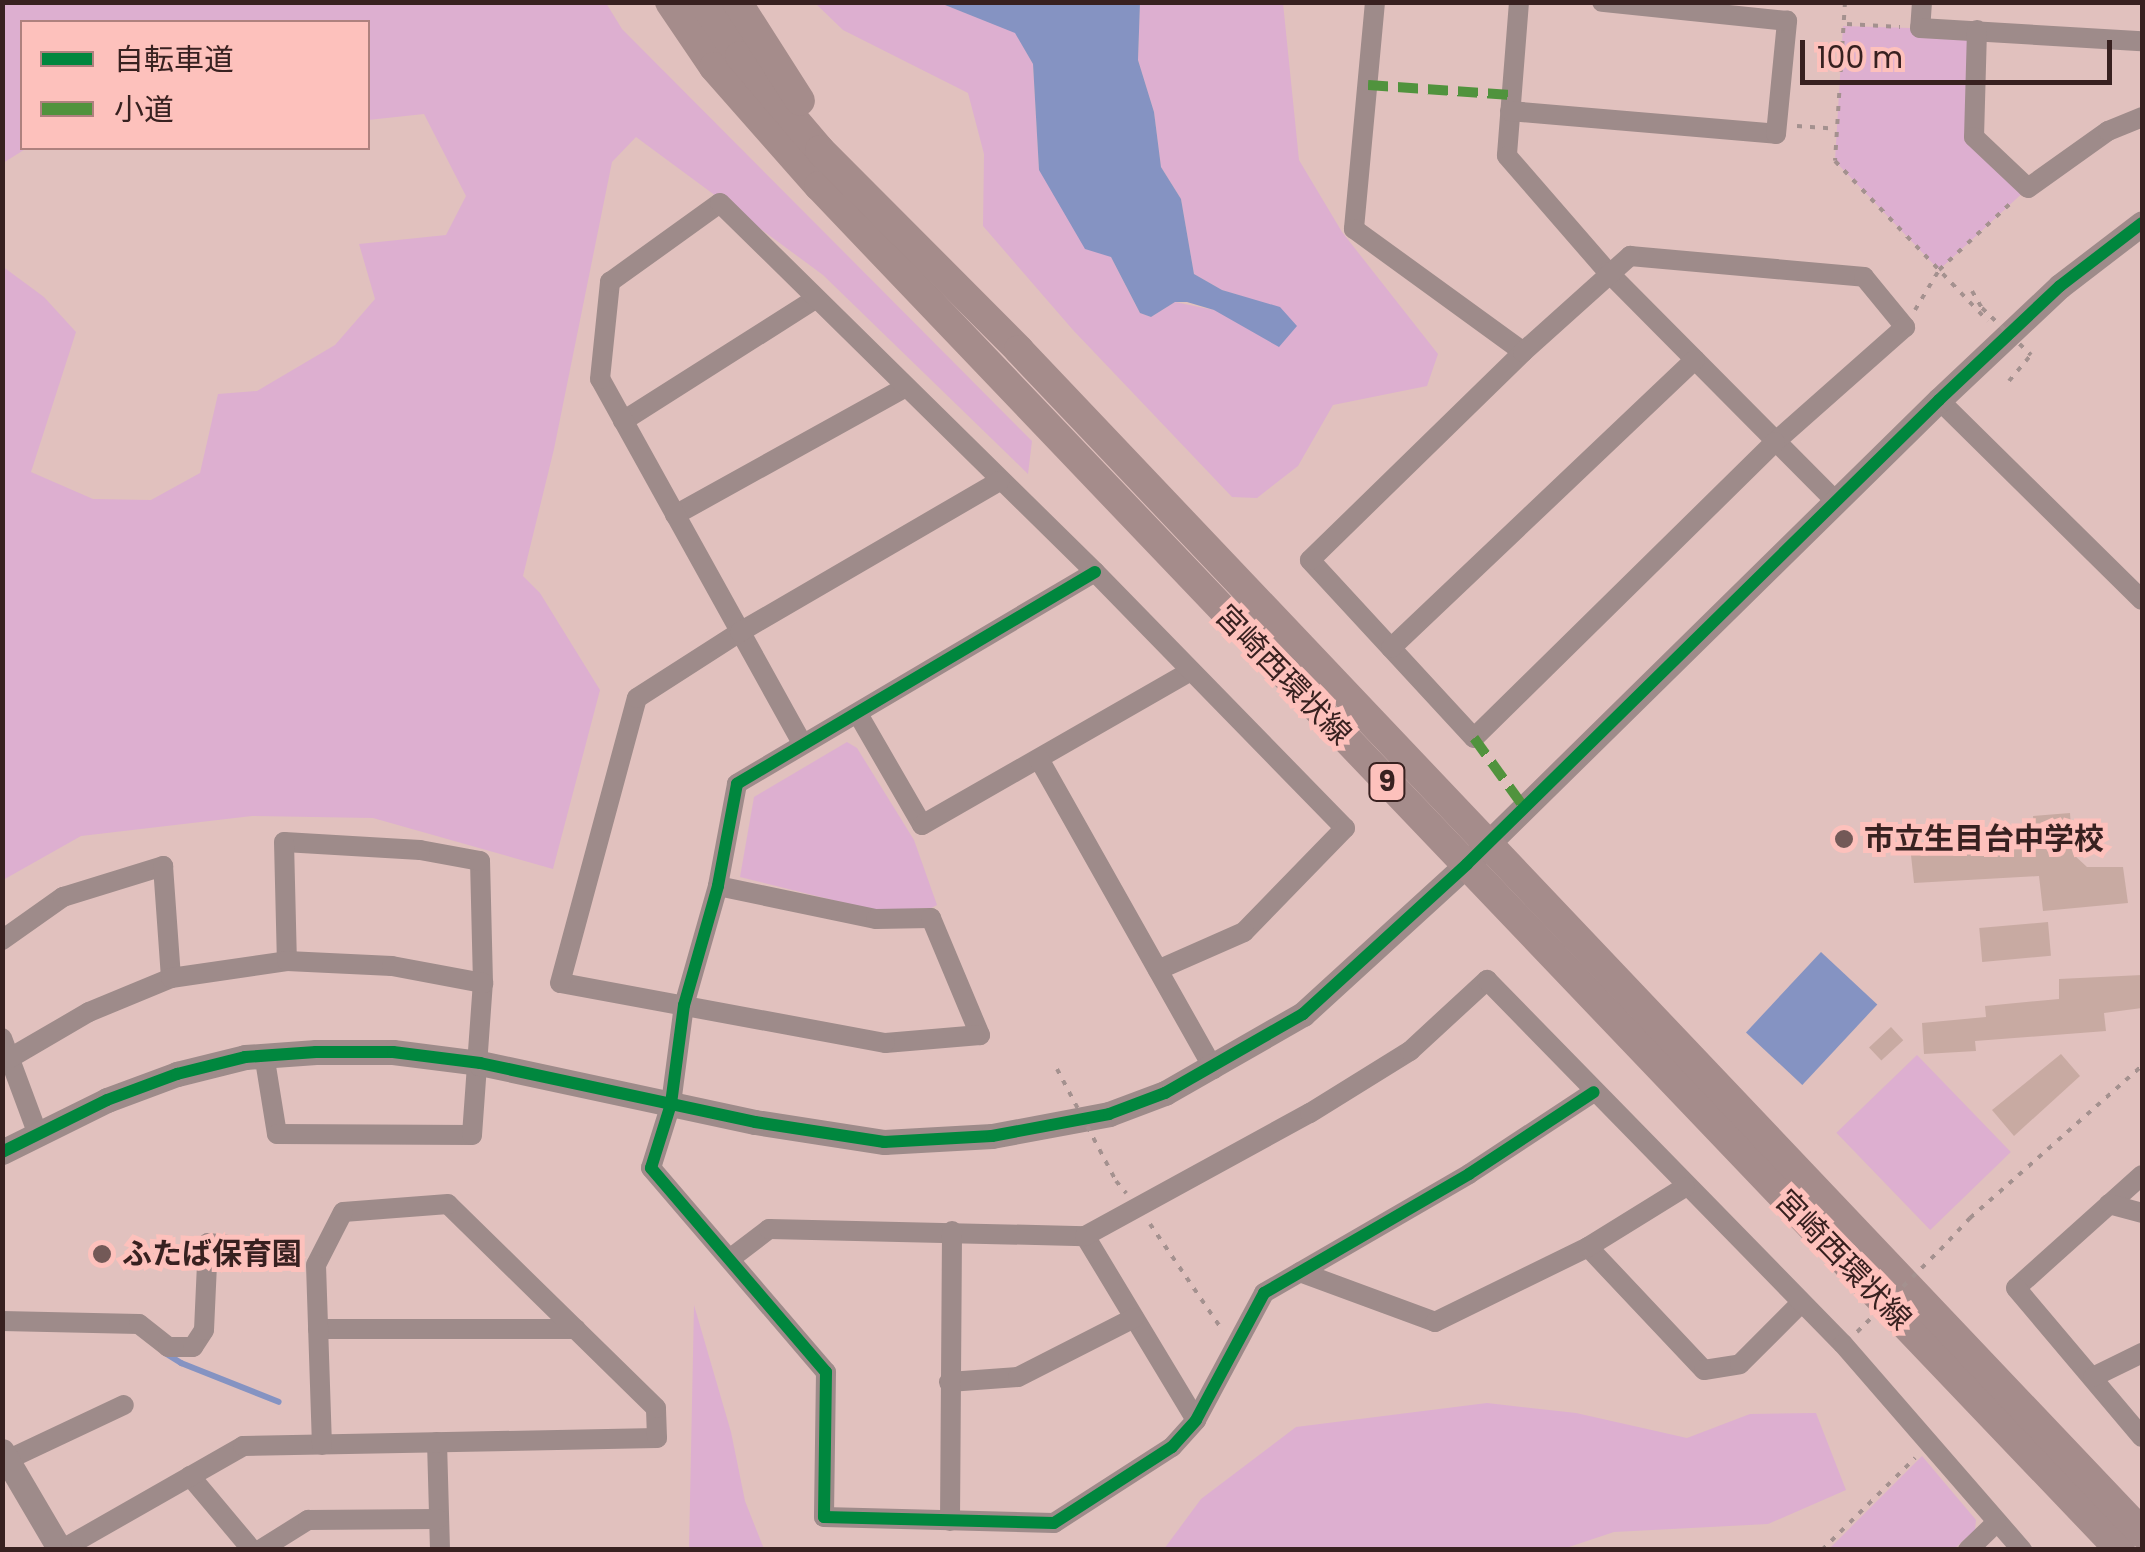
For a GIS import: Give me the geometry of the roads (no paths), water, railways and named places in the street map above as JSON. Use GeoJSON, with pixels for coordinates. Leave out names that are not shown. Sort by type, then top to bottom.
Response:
{"type":"FeatureCollection","features":[{"type":"Feature","properties":{"kind":"main road","name":"宮崎西環状線"},"geometry":{"type":"LineString","coordinates":[[670,2],[714,67],[819,186],[2120,1550]]}},
{"type":"Feature","properties":{"kind":"main road","name":"宮崎西環状線"},"geometry":{"type":"LineString","coordinates":[[704,2],[740,56],[820,150],[1019,350],[2142,1533]]}},
{"type":"Feature","properties":{"kind":"main road"},"geometry":{"type":"LineString","coordinates":[[737,2],[800,101],[1010,326],[1019,350]]}},
{"type":"Feature","properties":{"kind":"street"},"geometry":{"type":"LineString","coordinates":[[1375,2],[1354,229],[1523,352]]}},
{"type":"Feature","properties":{"kind":"street"},"geometry":{"type":"LineString","coordinates":[[1519,2],[1507,156],[1608,272],[1837,504]]}},
{"type":"Feature","properties":{"kind":"street"},"geometry":{"type":"LineString","coordinates":[[1510,111],[1776,134],[1787,21],[1602,2]]}},
{"type":"Feature","properties":{"kind":"street"},"geometry":{"type":"LineString","coordinates":[[1922,2],[1920,28],[2142,41]]}},
{"type":"Feature","properties":{"kind":"street"},"geometry":{"type":"LineString","coordinates":[[1977,30],[1974,137],[2028,188],[2108,131],[2142,117]]}},
{"type":"Feature","properties":{"kind":"street"},"geometry":{"type":"LineString","coordinates":[[802,743],[600,380],[610,282],[720,203],[814,300],[1095,572],[1345,828],[1244,932],[1158,970]]}},
{"type":"Feature","properties":{"kind":"street"},"geometry":{"type":"LineString","coordinates":[[2,1152],[107,1100],[177,1074],[264,1054],[393,1052],[480,1062],[825,1135],[884,1142],[992,1136],[1109,1114],[1214,1069],[1303,1014],[1467,864],[1939,400],[2060,286],[2142,222]]}},
{"type":"Feature","properties":{"kind":"street"},"geometry":{"type":"LineString","coordinates":[[1630,256],[1864,277],[1905,326],[1776,442],[1474,738],[1310,560],[1523,352],[1630,256]]}},
{"type":"Feature","properties":{"kind":"street"},"geometry":{"type":"LineString","coordinates":[[623,420],[814,300]]}},
{"type":"Feature","properties":{"kind":"street"},"geometry":{"type":"LineString","coordinates":[[1391,648],[1695,360]]}},
{"type":"Feature","properties":{"kind":"street"},"geometry":{"type":"LineString","coordinates":[[675,515],[904,388]]}},
{"type":"Feature","properties":{"kind":"street"},"geometry":{"type":"LineString","coordinates":[[1939,400],[2142,600]]}},
{"type":"Feature","properties":{"kind":"street"},"geometry":{"type":"LineString","coordinates":[[718,886],[876,919],[931,918],[980,1036],[885,1043],[560,983],[637,698],[740,632],[999,481]]}},
{"type":"Feature","properties":{"kind":"street"},"geometry":{"type":"LineString","coordinates":[[1095,572],[737,784],[718,886],[684,1005],[672,1104],[651,1168],[826,1372],[824,1517],[1054,1523],[1172,1447],[1196,1420],[1264,1293],[1470,1174],[1594,1092]]}},
{"type":"Feature","properties":{"kind":"street"},"geometry":{"type":"LineString","coordinates":[[858,714],[922,824],[1191,670]]}},
{"type":"Feature","properties":{"kind":"street"},"geometry":{"type":"LineString","coordinates":[[1039,758],[1214,1069]]}},
{"type":"Feature","properties":{"kind":"street"},"geometry":{"type":"LineString","coordinates":[[264,1054],[277,1134],[472,1135],[483,983],[480,861],[420,850],[284,842],[287,961]]}},
{"type":"Feature","properties":{"kind":"street"},"geometry":{"type":"LineString","coordinates":[[2,940],[63,897],[163,866],[172,978]]}},
{"type":"Feature","properties":{"kind":"street"},"geometry":{"type":"LineString","coordinates":[[38,1134],[6,1048],[172,978],[287,961],[392,966],[483,983]]}},
{"type":"Feature","properties":{"kind":"street"},"geometry":{"type":"LineString","coordinates":[[731,1258],[768,1229],[952,1230],[1085,1236],[1310,1113],[1410,1051],[1487,980],[1685,1187],[1843,1344],[2022,1550]]}},
{"type":"Feature","properties":{"kind":"street"},"geometry":{"type":"LineString","coordinates":[[2142,1175],[2016,1288],[2142,1437]]}},
{"type":"Feature","properties":{"kind":"street"},"geometry":{"type":"LineString","coordinates":[[1300,1272],[1434,1322],[1588,1247],[1685,1187]]}},
{"type":"Feature","properties":{"kind":"street"},"geometry":{"type":"LineString","coordinates":[[124,1406],[5,1455],[60,1550],[243,1446],[657,1438],[656,1408],[448,1204],[343,1212],[316,1265],[322,1444]]}},
{"type":"Feature","properties":{"kind":"street"},"geometry":{"type":"LineString","coordinates":[[2109,1204],[2142,1213]]}},
{"type":"Feature","properties":{"kind":"street"},"geometry":{"type":"LineString","coordinates":[[950,1521],[952,1230]]}},
{"type":"Feature","properties":{"kind":"street"},"geometry":{"type":"LineString","coordinates":[[1085,1236],[1196,1420]]}},
{"type":"Feature","properties":{"kind":"street"},"geometry":{"type":"LineString","coordinates":[[2,1320],[139,1324],[168,1346],[193,1347],[204,1330],[208,1243],[268,1250]]}},
{"type":"Feature","properties":{"kind":"street"},"geometry":{"type":"LineString","coordinates":[[1588,1247],[1704,1370],[1740,1364],[1800,1304]]}},
{"type":"Feature","properties":{"kind":"street"},"geometry":{"type":"LineString","coordinates":[[949,1382],[1018,1377],[1134,1318]]}},
{"type":"Feature","properties":{"kind":"street"},"geometry":{"type":"LineString","coordinates":[[318,1329],[576,1329]]}},
{"type":"Feature","properties":{"kind":"street"},"geometry":{"type":"LineString","coordinates":[[2093,1377],[2142,1353]]}},
{"type":"Feature","properties":{"kind":"street"},"geometry":{"type":"LineString","coordinates":[[437,1442],[440,1550]]}},
{"type":"Feature","properties":{"kind":"street"},"geometry":{"type":"LineString","coordinates":[[190,1476],[252,1550]]}},
{"type":"Feature","properties":{"kind":"street"},"geometry":{"type":"LineString","coordinates":[[260,1550],[308,1520],[438,1518]]}},
{"type":"Feature","properties":{"kind":"street"},"geometry":{"type":"LineString","coordinates":[[1968,1550],[1996,1523]]}},
{"type":"Feature","properties":{"kind":"water"},"geometry":{"type":"Polygon","coordinates":[[[940,3],[1140,3],[1138,60],[1154,112],[1161,167],[1181,199],[1194,274],[1222,290],[1280,307],[1297,326],[1279,347],[1214,310],[1187,302],[1175,302],[1151,317],[1140,313],[1111,257],[1085,249],[1039,170],[1033,64],[1015,33],[940,3]]]}},
{"type":"Feature","properties":{"kind":"water"},"geometry":{"type":"Polygon","coordinates":[[[1821,952],[1877,1005],[1802,1085],[1746,1032],[1821,952]]]}},
{"type":"Feature","properties":{"kind":"waterway"},"geometry":{"type":"LineString","coordinates":[[165,1353],[279,1402]]}},
{"type":"Feature","properties":{"kind":"place","name":"市立生目台中学校"},"geometry":{"type":"Point","coordinates":[1844,839]}},
{"type":"Feature","properties":{"kind":"place","name":"ふたば保育園"},"geometry":{"type":"Point","coordinates":[102,1254]}}]}
